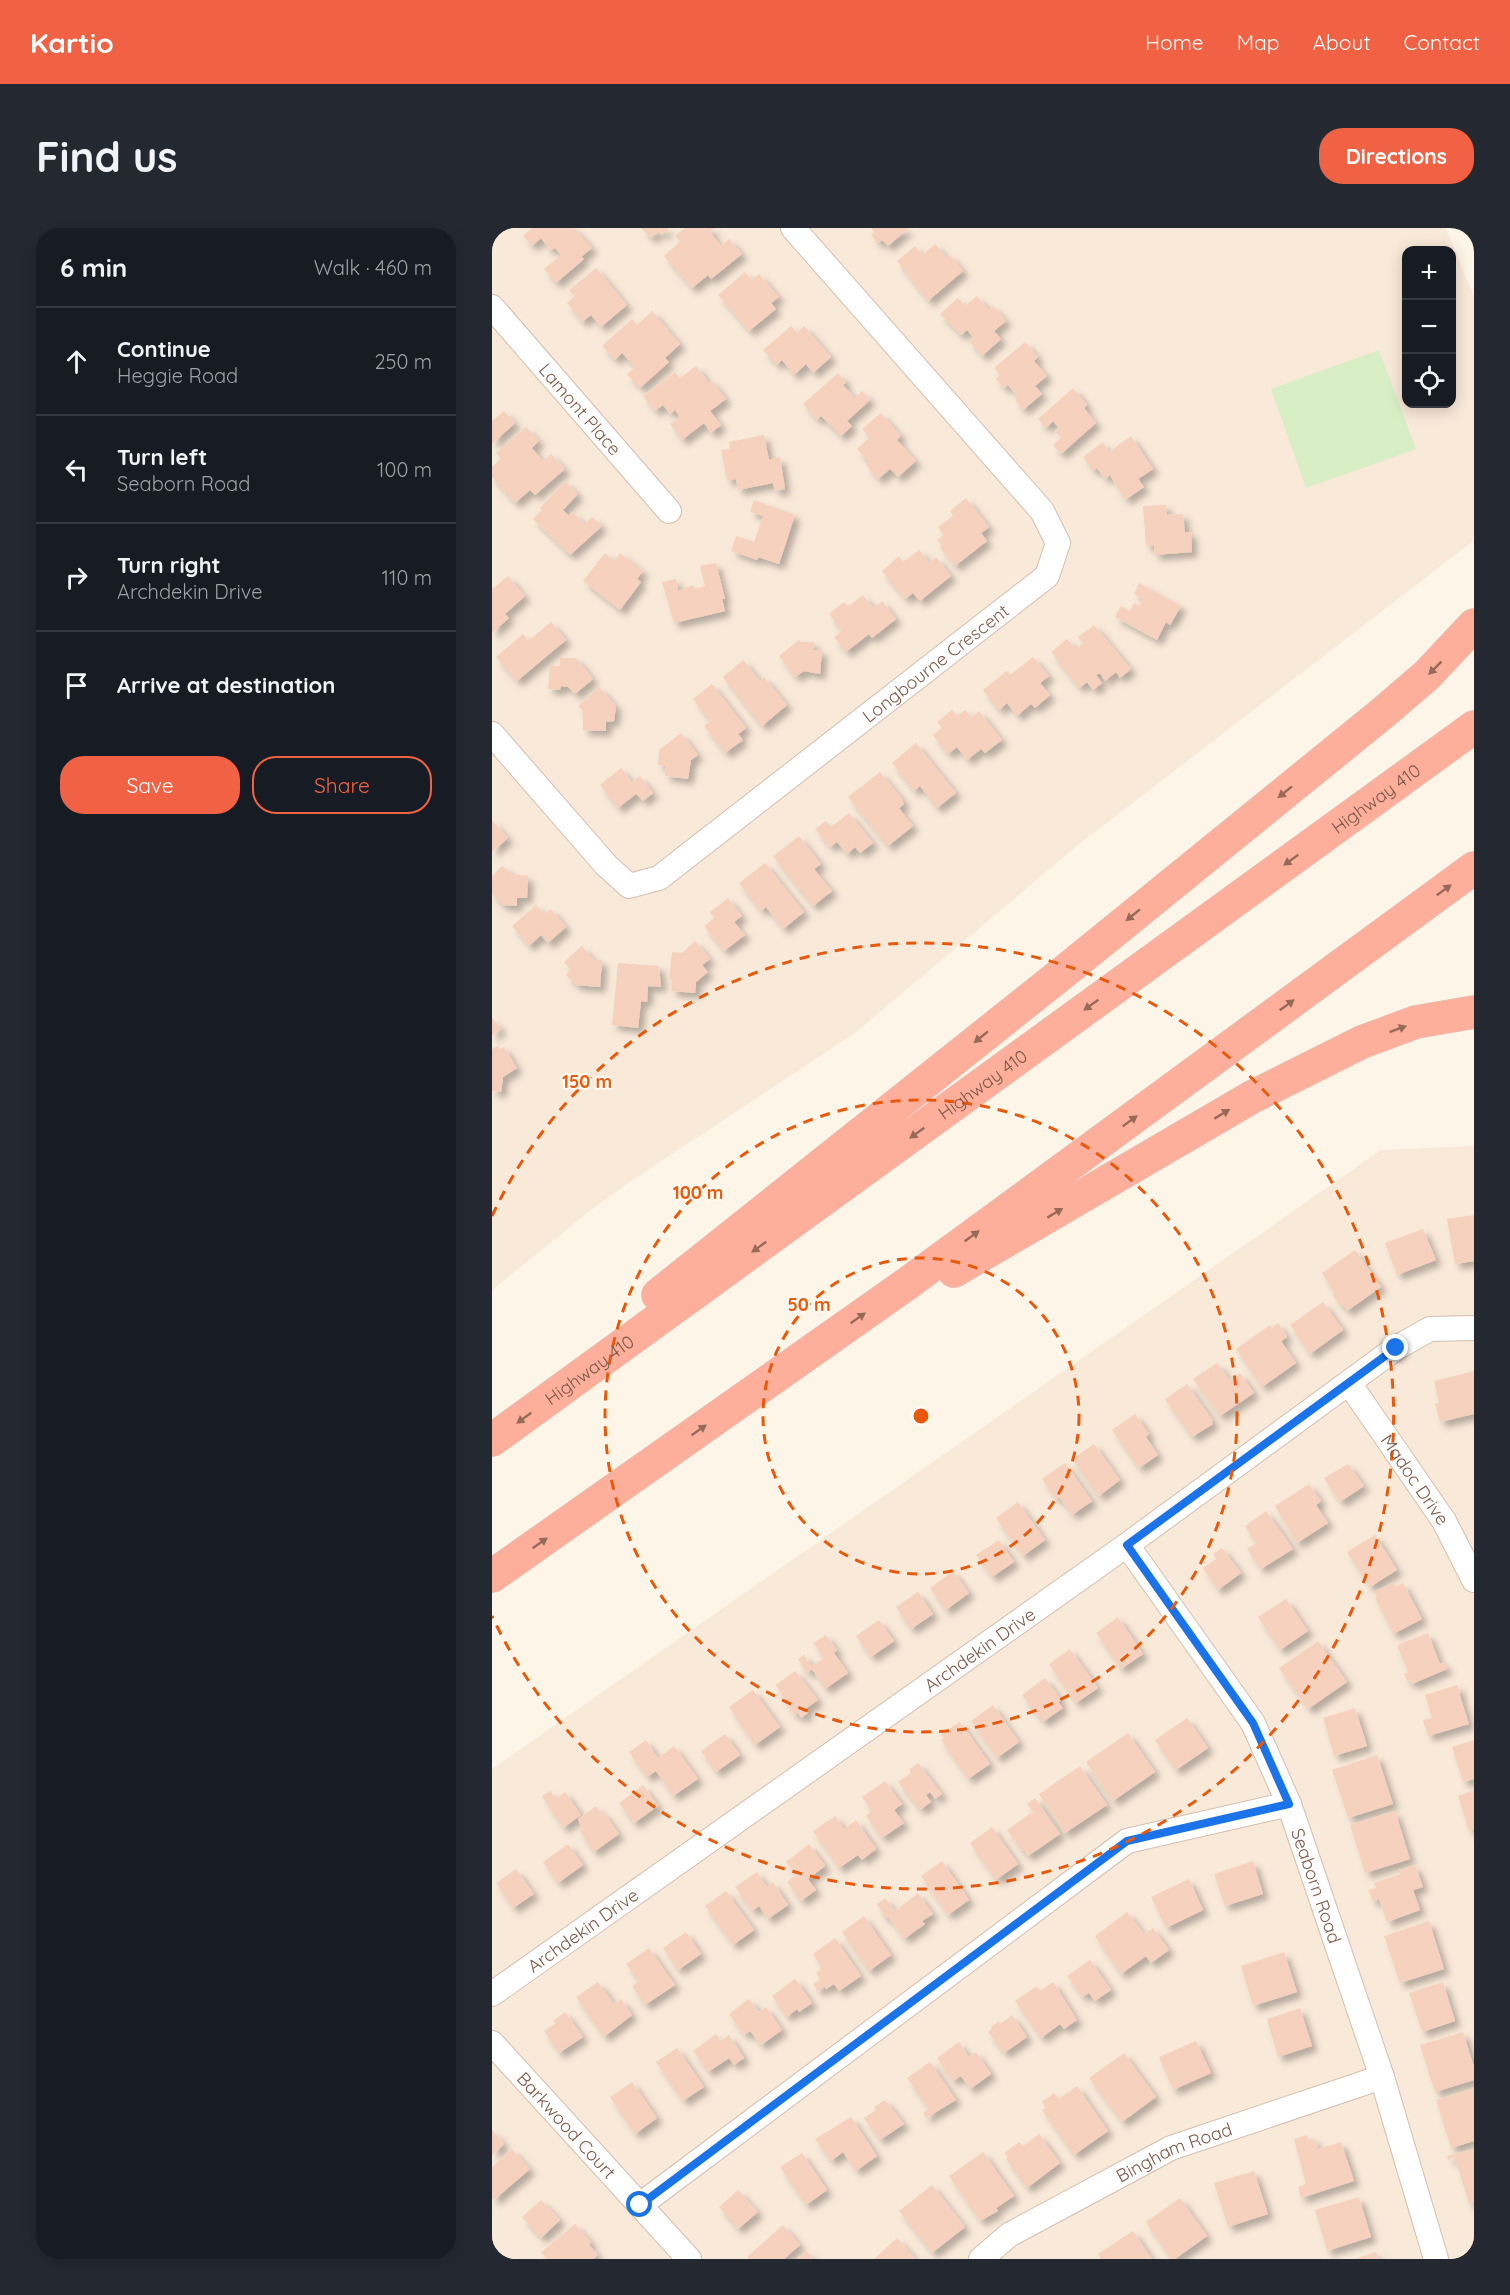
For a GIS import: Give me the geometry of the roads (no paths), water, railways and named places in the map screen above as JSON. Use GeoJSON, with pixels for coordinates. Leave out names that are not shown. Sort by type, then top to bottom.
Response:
{"type":"FeatureCollection","features":[{"type":"Feature","properties":{"kind":"highway"},"geometry":{"type":"LineString","coordinates":[[605,1359],[628,1319],[1070,967],[1384,712],[1427,675],[1474,625]]}},
{"type":"Feature","properties":{"kind":"highway","name":"Highway 410"},"geometry":{"type":"LineString","coordinates":[[492,1440],[1474,727]]}},
{"type":"Feature","properties":{"kind":"highway"},"geometry":{"type":"LineString","coordinates":[[492,1576],[908,1283],[1474,868]]}},
{"type":"Feature","properties":{"kind":"highway"},"geometry":{"type":"LineString","coordinates":[[908,1283],[958,1270],[1252,1096],[1362,1042],[1416,1022],[1474,1012]]}},
{"type":"Feature","properties":{"kind":"street","name":"Longbourne Crescent"},"geometry":{"type":"LineString","coordinates":[[492,734],[606,865],[629,886],[660,878],[1047,576],[1058,543],[1042,511],[793,228]]}},
{"type":"Feature","properties":{"kind":"street","name":"Lamont Place"},"geometry":{"type":"LineString","coordinates":[[492,306],[669,511]]}},
{"type":"Feature","properties":{"kind":"street","name":"Archdekin Drive"},"geometry":{"type":"LineString","coordinates":[[492,1994],[1127,1545],[1396,1348],[1430,1329],[1474,1328]]}},
{"type":"Feature","properties":{"kind":"street","name":"Madoc Drive"},"geometry":{"type":"LineString","coordinates":[[1349,1383],[1444,1521],[1474,1580]]}},
{"type":"Feature","properties":{"kind":"street","name":"Seaborn Road"},"geometry":{"type":"LineString","coordinates":[[1127,1545],[1253,1723],[1289,1804],[1382,2077],[1436,2259]]}},
{"type":"Feature","properties":{"kind":"street"},"geometry":{"type":"LineString","coordinates":[[640,2205],[1127,1841],[1289,1804]]}},
{"type":"Feature","properties":{"kind":"street","name":"Barkwood Court"},"geometry":{"type":"LineString","coordinates":[[492,2043],[689,2259]]}},
{"type":"Feature","properties":{"kind":"street","name":"Bingham Road"},"geometry":{"type":"LineString","coordinates":[[981,2259],[1010,2235],[1171,2148],[1382,2077]]}}]}
